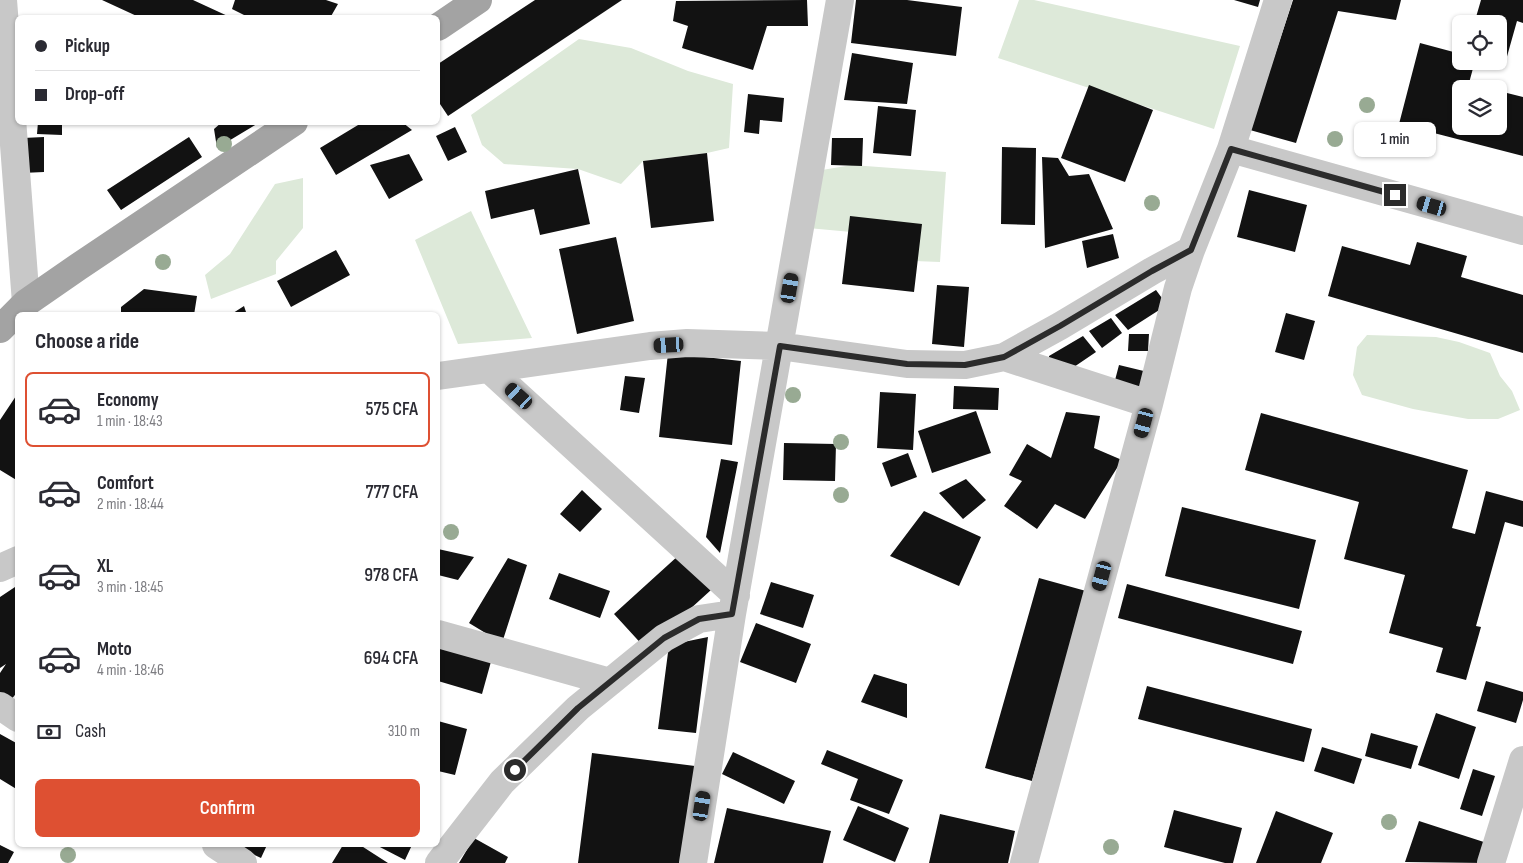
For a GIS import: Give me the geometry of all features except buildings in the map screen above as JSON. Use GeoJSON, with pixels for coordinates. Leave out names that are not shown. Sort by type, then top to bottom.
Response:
{"type":"FeatureCollection","features":[{"type":"Feature","properties":{"kind":"main road"},"geometry":{"type":"LineString","coordinates":[[440,26],[478,0]]}},
{"type":"Feature","properties":{"kind":"main road"},"geometry":{"type":"LineString","coordinates":[[17,312],[26,303],[78,266],[290,125]]}},
{"type":"Feature","properties":{"kind":"main road"},"geometry":{"type":"LineString","coordinates":[[0,329],[15,314]]}},
{"type":"Feature","properties":{"kind":"street"},"geometry":{"type":"LineString","coordinates":[[3,0],[26,303]]}},
{"type":"Feature","properties":{"kind":"street"},"geometry":{"type":"LineString","coordinates":[[692,863],[734,605],[840,0]]}},
{"type":"Feature","properties":{"kind":"street"},"geometry":{"type":"LineString","coordinates":[[1024,863],[1149,404],[1178,288],[1231,149],[1278,0]]}},
{"type":"Feature","properties":{"kind":"street"},"geometry":{"type":"LineString","coordinates":[[1231,149],[1523,231]]}},
{"type":"Feature","properties":{"kind":"street"},"geometry":{"type":"LineString","coordinates":[[440,376],[650,346],[687,344],[780,346],[907,364],[965,365],[1004,357],[1191,250]]}},
{"type":"Feature","properties":{"kind":"street"},"geometry":{"type":"LineString","coordinates":[[0,333],[15,336]]}},
{"type":"Feature","properties":{"kind":"street"},"geometry":{"type":"LineString","coordinates":[[1004,357],[1149,404]]}},
{"type":"Feature","properties":{"kind":"street"},"geometry":{"type":"LineString","coordinates":[[490,370],[734,605]]}},
{"type":"Feature","properties":{"kind":"street"},"geometry":{"type":"LineString","coordinates":[[0,568],[15,561]]}},
{"type":"Feature","properties":{"kind":"street"},"geometry":{"type":"LineString","coordinates":[[439,863],[502,782],[578,708],[664,638],[699,619],[734,605]]}},
{"type":"Feature","properties":{"kind":"street"},"geometry":{"type":"LineString","coordinates":[[440,635],[610,682]]}},
{"type":"Feature","properties":{"kind":"street"},"geometry":{"type":"LineString","coordinates":[[0,706],[15,716]]}},
{"type":"Feature","properties":{"kind":"street"},"geometry":{"type":"LineString","coordinates":[[1491,863],[1523,760]]}},
{"type":"Feature","properties":{"kind":"street"},"geometry":{"type":"LineString","coordinates":[[219,847],[243,863]]}},
{"type":"Feature","properties":{"kind":"green space"},"geometry":{"type":"Polygon","coordinates":[[[1019,0],[1034,0],[1240,46],[1214,129],[998,58],[1019,0]]]}},
{"type":"Feature","properties":{"kind":"green space"},"geometry":{"type":"Polygon","coordinates":[[[579,39],[631,48],[688,71],[733,84],[729,148],[707,153],[643,161],[621,184],[578,169],[504,164],[482,145],[471,115],[579,39]]]}},
{"type":"Feature","properties":{"kind":"green space"},"geometry":{"type":"Polygon","coordinates":[[[852,165],[946,172],[940,262],[914,261],[873,234],[808,228],[816,171],[852,165]]]}},
{"type":"Feature","properties":{"kind":"green space"},"geometry":{"type":"Polygon","coordinates":[[[303,178],[303,228],[276,261],[276,274],[211,299],[205,275],[230,254],[275,184],[303,178]]]}},
{"type":"Feature","properties":{"kind":"green space"},"geometry":{"type":"Polygon","coordinates":[[[471,211],[532,338],[458,344],[415,240],[471,211]]]}},
{"type":"Feature","properties":{"kind":"green space"},"geometry":{"type":"Polygon","coordinates":[[[1367,335],[1436,337],[1459,342],[1490,353],[1500,376],[1512,391],[1520,410],[1498,419],[1468,419],[1413,409],[1362,395],[1353,375],[1357,347],[1367,335]]]}},
{"type":"Feature","properties":{"kind":"route"},"geometry":{"type":"LineString","coordinates":[[515,770],[578,708],[664,638],[699,619],[732,614],[780,346],[907,364],[965,365],[1004,357],[1191,250],[1231,149],[1395,195]]}}]}
